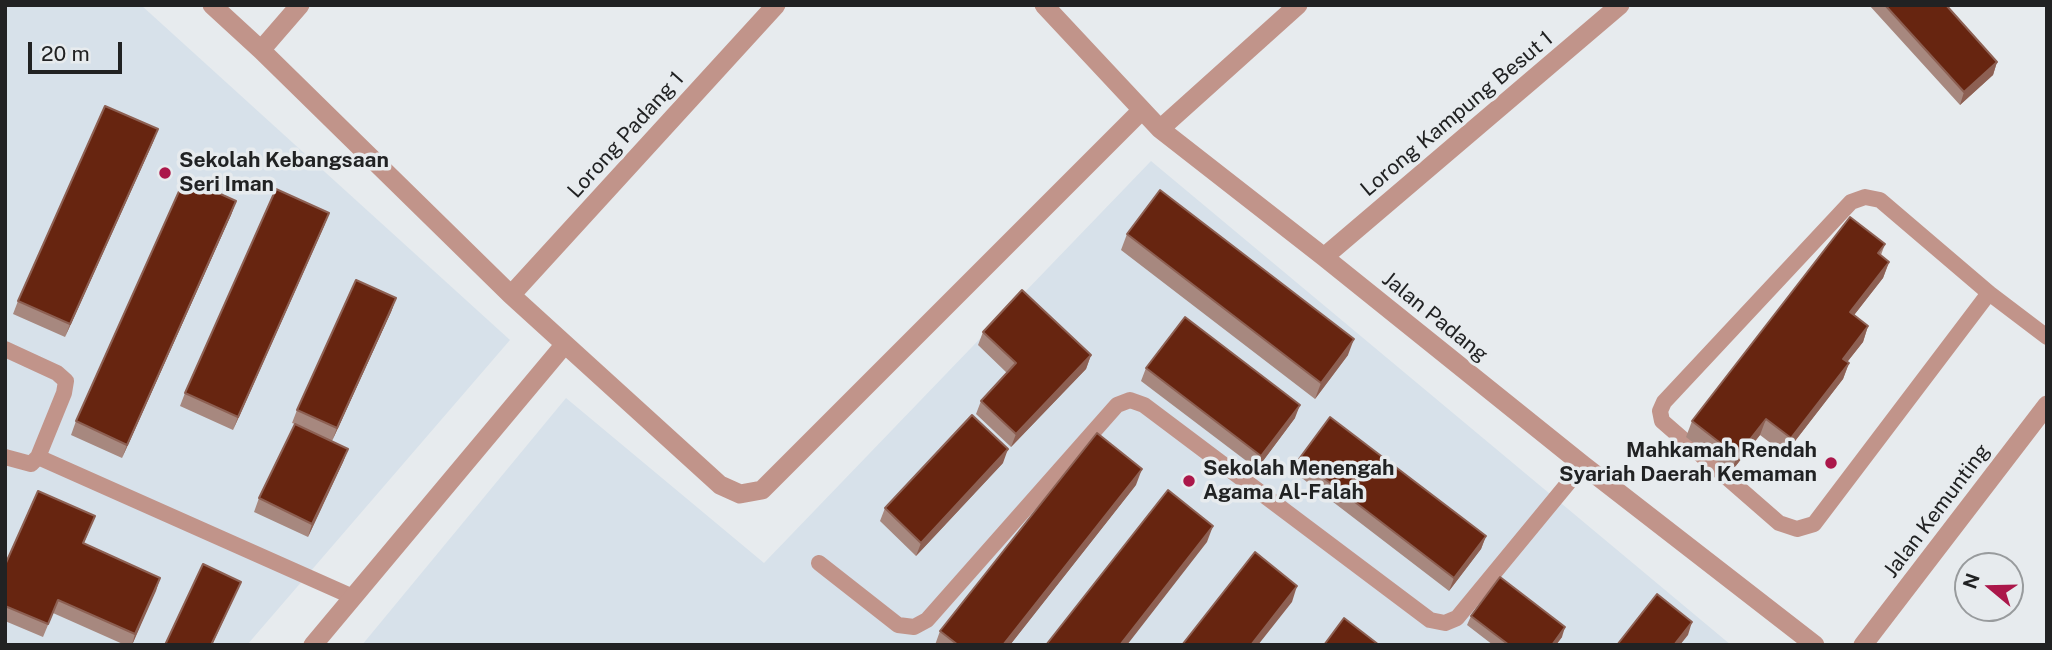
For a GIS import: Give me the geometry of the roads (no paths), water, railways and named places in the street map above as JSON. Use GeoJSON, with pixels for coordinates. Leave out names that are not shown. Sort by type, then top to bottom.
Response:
{"type":"FeatureCollection","features":[{"type":"Feature","properties":{"kind":"street"},"geometry":{"type":"LineString","coordinates":[[212,5],[511,295],[720,485],[740,494],[762,490],[1141,111]]}},
{"type":"Feature","properties":{"kind":"street"},"geometry":{"type":"LineString","coordinates":[[261,50],[300,5]]}},
{"type":"Feature","properties":{"kind":"street","name":"Lorong Padang 1"},"geometry":{"type":"LineString","coordinates":[[511,295],[776,5]]}},
{"type":"Feature","properties":{"kind":"street","name":"Jalan Padang"},"geometry":{"type":"LineString","coordinates":[[1044,5],[1160,129],[1583,465],[1815,645]]}},
{"type":"Feature","properties":{"kind":"street"},"geometry":{"type":"LineString","coordinates":[[1160,129],[1298,5]]}},
{"type":"Feature","properties":{"kind":"street","name":"Lorong Kampung Besut 1"},"geometry":{"type":"LineString","coordinates":[[1324,257],[1612,8]]}},
{"type":"Feature","properties":{"kind":"street"},"geometry":{"type":"LineString","coordinates":[[313,645],[565,344]]}},
{"type":"Feature","properties":{"kind":"street","name":"Jalan Kemunting"},"geometry":{"type":"LineString","coordinates":[[1863,645],[2047,405]]}},
{"type":"Feature","properties":{"kind":"lane"},"geometry":{"type":"LineString","coordinates":[[1989,293],[1814,524],[1797,529],[1779,523],[1662,421],[1660,411],[1664,402],[1851,202],[1865,197],[1880,200],[1989,293],[2047,337]]}},
{"type":"Feature","properties":{"kind":"lane"},"geometry":{"type":"LineString","coordinates":[[5,349],[57,373],[66,380],[64,393],[38,457],[31,464],[5,457]]}},
{"type":"Feature","properties":{"kind":"lane"},"geometry":{"type":"LineString","coordinates":[[819,563],[898,625],[914,627],[927,620],[1117,405],[1130,400],[1144,405],[1430,620],[1445,623],[1457,618],[1583,465]]}},
{"type":"Feature","properties":{"kind":"lane"},"geometry":{"type":"LineString","coordinates":[[38,457],[353,597]]}},
{"type":"Feature","properties":{"kind":"place","name":"Sekolah Kebangsaan Seri Iman"},"geometry":{"type":"Point","coordinates":[165,173]}},
{"type":"Feature","properties":{"kind":"place","name":"Mahkamah Rendah Syariah Daerah Kemaman"},"geometry":{"type":"Point","coordinates":[1831,463]}},
{"type":"Feature","properties":{"kind":"place","name":"Sekolah Menengah Agama Al-Falah"},"geometry":{"type":"Point","coordinates":[1189,481]}}]}
